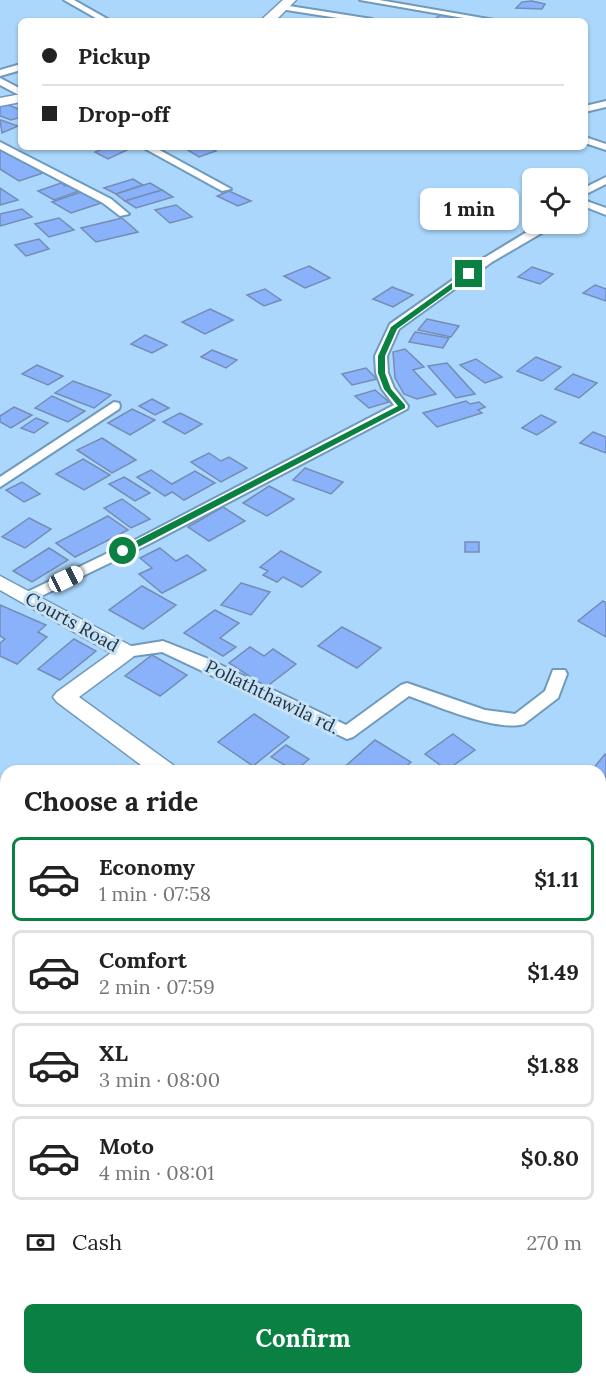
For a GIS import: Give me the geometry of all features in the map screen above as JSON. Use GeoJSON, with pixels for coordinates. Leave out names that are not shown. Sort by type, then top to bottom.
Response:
{"type":"FeatureCollection","features":[{"type":"Feature","properties":{"kind":"main road"},"geometry":{"type":"LineString","coordinates":[[270,18],[286,3]]}},
{"type":"Feature","properties":{"kind":"main road"},"geometry":{"type":"LineString","coordinates":[[0,102],[18,98]]}},
{"type":"Feature","properties":{"kind":"street"},"geometry":{"type":"LineString","coordinates":[[68,0],[101,18]]}},
{"type":"Feature","properties":{"kind":"street"},"geometry":{"type":"LineString","coordinates":[[364,0],[477,18]]}},
{"type":"Feature","properties":{"kind":"street"},"geometry":{"type":"LineString","coordinates":[[286,3],[358,18]]}},
{"type":"Feature","properties":{"kind":"street"},"geometry":{"type":"LineString","coordinates":[[0,73],[18,68]]}},
{"type":"Feature","properties":{"kind":"street"},"geometry":{"type":"LineString","coordinates":[[0,81],[18,95]]}},
{"type":"Feature","properties":{"kind":"street"},"geometry":{"type":"LineString","coordinates":[[588,109],[606,104]]}},
{"type":"Feature","properties":{"kind":"street"},"geometry":{"type":"LineString","coordinates":[[588,141],[606,147]]}},
{"type":"Feature","properties":{"kind":"street"},"geometry":{"type":"LineString","coordinates":[[0,145],[106,201],[124,214]]}},
{"type":"Feature","properties":{"kind":"street"},"geometry":{"type":"LineString","coordinates":[[153,150],[226,189]]}},
{"type":"Feature","properties":{"kind":"street"},"geometry":{"type":"LineString","coordinates":[[588,190],[606,180]]}},
{"type":"Feature","properties":{"kind":"street"},"geometry":{"type":"LineString","coordinates":[[588,205],[606,212]]}},
{"type":"Feature","properties":{"kind":"street"},"geometry":{"type":"LineString","coordinates":[[28,597],[142,542],[402,406],[387,389],[382,373],[381,356],[394,327],[488,260],[532,234]]}},
{"type":"Feature","properties":{"kind":"street"},"geometry":{"type":"LineString","coordinates":[[0,483],[114,405]]}},
{"type":"Feature","properties":{"kind":"street","name":"Courts Road"},"geometry":{"type":"LineString","coordinates":[[0,582],[126,652],[64,697],[157,765]]}},
{"type":"Feature","properties":{"kind":"street","name":"Pollaththawila rd."},"geometry":{"type":"LineString","coordinates":[[126,652],[163,646],[347,733],[407,690],[484,716],[518,720],[552,694],[559,674]]}},
{"type":"Feature","properties":{"kind":"building"},"geometry":{"type":"Polygon","coordinates":[[[532,1],[545,4],[542,9],[516,8],[522,2],[532,1]]]}},
{"type":"Feature","properties":{"kind":"building"},"geometry":{"type":"Polygon","coordinates":[[[443,13],[464,18],[436,18],[443,13]]]}},
{"type":"Feature","properties":{"kind":"building"},"geometry":{"type":"Polygon","coordinates":[[[6,104],[18,109],[18,118],[11,120],[0,116],[0,106],[6,104]]]}},
{"type":"Feature","properties":{"kind":"building"},"geometry":{"type":"Polygon","coordinates":[[[1,120],[18,126],[2,133],[1,120]]]}},
{"type":"Feature","properties":{"kind":"building"},"geometry":{"type":"Polygon","coordinates":[[[0,148],[43,173],[19,181],[0,169],[0,148]]]}},
{"type":"Feature","properties":{"kind":"building"},"geometry":{"type":"Polygon","coordinates":[[[100,150],[127,150],[108,159],[95,152],[100,150]]]}},
{"type":"Feature","properties":{"kind":"building"},"geometry":{"type":"Polygon","coordinates":[[[188,150],[216,151],[199,157],[188,150]]]}},
{"type":"Feature","properties":{"kind":"building"},"geometry":{"type":"Polygon","coordinates":[[[133,179],[143,185],[116,194],[104,188],[133,179]]]}},
{"type":"Feature","properties":{"kind":"building"},"geometry":{"type":"Polygon","coordinates":[[[61,183],[65,186],[70,184],[82,190],[54,200],[38,191],[61,183]]]}},
{"type":"Feature","properties":{"kind":"building"},"geometry":{"type":"Polygon","coordinates":[[[150,183],[162,190],[125,201],[116,194],[150,183]]]}},
{"type":"Feature","properties":{"kind":"building"},"geometry":{"type":"Polygon","coordinates":[[[0,188],[18,200],[0,205],[0,188]]]}},
{"type":"Feature","properties":{"kind":"building"},"geometry":{"type":"Polygon","coordinates":[[[162,190],[173,197],[136,208],[125,201],[162,190]]]}},
{"type":"Feature","properties":{"kind":"building"},"geometry":{"type":"Polygon","coordinates":[[[84,191],[104,202],[71,213],[52,202],[84,191]]]}},
{"type":"Feature","properties":{"kind":"building"},"geometry":{"type":"Polygon","coordinates":[[[229,191],[251,201],[238,206],[217,196],[229,191]]]}},
{"type":"Feature","properties":{"kind":"building"},"geometry":{"type":"Polygon","coordinates":[[[176,205],[192,217],[170,223],[155,210],[176,205]]]}},
{"type":"Feature","properties":{"kind":"building"},"geometry":{"type":"Polygon","coordinates":[[[22,209],[32,217],[0,226],[0,214],[22,209]]]}},
{"type":"Feature","properties":{"kind":"building"},"geometry":{"type":"Polygon","coordinates":[[[59,218],[74,230],[49,237],[35,224],[59,218]]]}},
{"type":"Feature","properties":{"kind":"building"},"geometry":{"type":"Polygon","coordinates":[[[122,218],[138,232],[96,242],[81,228],[122,218]]]}},
{"type":"Feature","properties":{"kind":"building"},"geometry":{"type":"Polygon","coordinates":[[[39,239],[49,249],[26,256],[15,245],[39,239]]]}},
{"type":"Feature","properties":{"kind":"building"},"geometry":{"type":"Polygon","coordinates":[[[309,266],[330,278],[305,288],[284,276],[309,266]]]}},
{"type":"Feature","properties":{"kind":"building"},"geometry":{"type":"Polygon","coordinates":[[[532,267],[553,274],[540,284],[518,277],[532,267]]]}},
{"type":"Feature","properties":{"kind":"building"},"geometry":{"type":"Polygon","coordinates":[[[595,285],[606,289],[606,301],[583,293],[595,285]]]}},
{"type":"Feature","properties":{"kind":"building"},"geometry":{"type":"Polygon","coordinates":[[[392,287],[413,295],[393,307],[373,299],[392,287]]]}},
{"type":"Feature","properties":{"kind":"building"},"geometry":{"type":"Polygon","coordinates":[[[265,289],[281,300],[264,306],[247,295],[265,289]]]}},
{"type":"Feature","properties":{"kind":"building"},"geometry":{"type":"Polygon","coordinates":[[[210,309],[233,320],[205,334],[182,322],[210,309]]]}},
{"type":"Feature","properties":{"kind":"building"},"geometry":{"type":"Polygon","coordinates":[[[427,319],[459,326],[451,337],[418,330],[427,319]]]}},
{"type":"Feature","properties":{"kind":"building"},"geometry":{"type":"Polygon","coordinates":[[[415,332],[449,338],[443,348],[409,342],[415,332]]]}},
{"type":"Feature","properties":{"kind":"building"},"geometry":{"type":"Polygon","coordinates":[[[145,335],[167,345],[152,353],[131,344],[145,335]]]}},
{"type":"Feature","properties":{"kind":"building"},"geometry":{"type":"Polygon","coordinates":[[[405,349],[424,367],[413,370],[436,394],[417,399],[404,394],[395,378],[393,352],[405,349]]]}},
{"type":"Feature","properties":{"kind":"building"},"geometry":{"type":"Polygon","coordinates":[[[212,350],[237,360],[226,368],[201,357],[212,350]]]}},
{"type":"Feature","properties":{"kind":"building"},"geometry":{"type":"Polygon","coordinates":[[[536,357],[561,367],[542,381],[517,371],[536,357]]]}},
{"type":"Feature","properties":{"kind":"building"},"geometry":{"type":"Polygon","coordinates":[[[476,359],[502,377],[485,383],[460,365],[476,359]]]}},
{"type":"Feature","properties":{"kind":"building"},"geometry":{"type":"Polygon","coordinates":[[[447,363],[475,394],[456,398],[428,366],[447,363]]]}},
{"type":"Feature","properties":{"kind":"building"},"geometry":{"type":"Polygon","coordinates":[[[37,365],[63,376],[48,385],[22,374],[37,365]]]}},
{"type":"Feature","properties":{"kind":"building"},"geometry":{"type":"Polygon","coordinates":[[[366,368],[377,379],[352,385],[342,374],[366,368]]]}},
{"type":"Feature","properties":{"kind":"building"},"geometry":{"type":"Polygon","coordinates":[[[573,374],[597,383],[579,398],[555,389],[573,374]]]}},
{"type":"Feature","properties":{"kind":"building"},"geometry":{"type":"Polygon","coordinates":[[[73,381],[111,395],[94,408],[55,393],[73,381]]]}},
{"type":"Feature","properties":{"kind":"building"},"geometry":{"type":"Polygon","coordinates":[[[375,390],[389,402],[369,408],[355,396],[375,390]]]}},
{"type":"Feature","properties":{"kind":"building"},"geometry":{"type":"Polygon","coordinates":[[[52,396],[85,411],[68,422],[35,408],[52,396]]]}},
{"type":"Feature","properties":{"kind":"building"},"geometry":{"type":"Polygon","coordinates":[[[152,399],[169,408],[155,415],[139,406],[152,399]]]}},
{"type":"Feature","properties":{"kind":"building"},"geometry":{"type":"Polygon","coordinates":[[[466,401],[470,404],[479,402],[485,407],[478,410],[482,413],[437,427],[423,413],[466,401]]]}},
{"type":"Feature","properties":{"kind":"building"},"geometry":{"type":"Polygon","coordinates":[[[14,407],[32,415],[11,428],[0,422],[0,416],[14,407]]]}},
{"type":"Feature","properties":{"kind":"building"},"geometry":{"type":"Polygon","coordinates":[[[132,409],[155,420],[130,435],[108,423],[132,409]]]}},
{"type":"Feature","properties":{"kind":"building"},"geometry":{"type":"Polygon","coordinates":[[[180,413],[202,424],[185,434],[163,422],[180,413]]]}},
{"type":"Feature","properties":{"kind":"building"},"geometry":{"type":"Polygon","coordinates":[[[541,415],[556,422],[537,435],[522,428],[541,415]]]}},
{"type":"Feature","properties":{"kind":"building"},"geometry":{"type":"Polygon","coordinates":[[[36,418],[48,423],[34,433],[21,428],[36,418]]]}},
{"type":"Feature","properties":{"kind":"building"},"geometry":{"type":"Polygon","coordinates":[[[593,432],[606,437],[606,453],[580,443],[593,432]]]}},
{"type":"Feature","properties":{"kind":"building"},"geometry":{"type":"Polygon","coordinates":[[[102,438],[136,460],[112,473],[77,450],[102,438]]]}},
{"type":"Feature","properties":{"kind":"building"},"geometry":{"type":"Polygon","coordinates":[[[209,453],[221,461],[229,457],[247,468],[221,482],[191,462],[209,453]]]}},
{"type":"Feature","properties":{"kind":"building"},"geometry":{"type":"Polygon","coordinates":[[[83,459],[110,475],[84,490],[56,474],[83,459]]]}},
{"type":"Feature","properties":{"kind":"building"},"geometry":{"type":"Polygon","coordinates":[[[305,468],[343,482],[331,494],[293,480],[305,468]]]}},
{"type":"Feature","properties":{"kind":"building"},"geometry":{"type":"Polygon","coordinates":[[[151,470],[172,484],[195,471],[215,483],[184,500],[172,492],[165,496],[137,477],[151,470]]]}},
{"type":"Feature","properties":{"kind":"building"},"geometry":{"type":"Polygon","coordinates":[[[124,477],[150,493],[135,501],[109,484],[124,477]]]}},
{"type":"Feature","properties":{"kind":"building"},"geometry":{"type":"Polygon","coordinates":[[[22,482],[40,494],[24,502],[6,490],[22,482]]]}},
{"type":"Feature","properties":{"kind":"building"},"geometry":{"type":"Polygon","coordinates":[[[269,486],[294,499],[267,516],[243,503],[269,486]]]}},
{"type":"Feature","properties":{"kind":"building"},"geometry":{"type":"Polygon","coordinates":[[[122,499],[150,519],[131,528],[104,508],[122,499]]]}},
{"type":"Feature","properties":{"kind":"building"},"geometry":{"type":"Polygon","coordinates":[[[223,507],[245,521],[209,541],[188,527],[223,507]]]}},
{"type":"Feature","properties":{"kind":"building"},"geometry":{"type":"Polygon","coordinates":[[[108,516],[128,530],[75,557],[56,543],[108,516]]]}},
{"type":"Feature","properties":{"kind":"building"},"geometry":{"type":"Polygon","coordinates":[[[29,518],[51,529],[25,548],[2,537],[29,518]]]}},
{"type":"Feature","properties":{"kind":"building"},"geometry":{"type":"Polygon","coordinates":[[[465,542],[479,542],[479,552],[465,552],[465,542]]]}},
{"type":"Feature","properties":{"kind":"building"},"geometry":{"type":"Polygon","coordinates":[[[49,548],[68,560],[32,582],[13,571],[49,548]]]}},
{"type":"Feature","properties":{"kind":"building"},"geometry":{"type":"Polygon","coordinates":[[[160,548],[176,561],[187,555],[206,570],[162,593],[139,574],[152,568],[140,558],[160,548]]]}},
{"type":"Feature","properties":{"kind":"building"},"geometry":{"type":"Polygon","coordinates":[[[281,551],[321,572],[302,587],[283,577],[277,582],[263,575],[268,571],[260,567],[281,551]]]}},
{"type":"Feature","properties":{"kind":"building"},"geometry":{"type":"Polygon","coordinates":[[[241,583],[270,592],[251,615],[221,605],[241,583]]]}},
{"type":"Feature","properties":{"kind":"building"},"geometry":{"type":"Polygon","coordinates":[[[142,586],[176,605],[143,629],[109,610],[142,586]]]}},
{"type":"Feature","properties":{"kind":"building"},"geometry":{"type":"Polygon","coordinates":[[[603,601],[606,603],[606,637],[578,621],[603,601]]]}},
{"type":"Feature","properties":{"kind":"building"},"geometry":{"type":"Polygon","coordinates":[[[0,605],[46,625],[38,632],[47,637],[17,664],[0,656],[0,643],[5,639],[0,636],[0,605]]]}},
{"type":"Feature","properties":{"kind":"building"},"geometry":{"type":"Polygon","coordinates":[[[215,610],[239,623],[220,638],[236,647],[223,656],[184,633],[215,610]]]}},
{"type":"Feature","properties":{"kind":"building"},"geometry":{"type":"Polygon","coordinates":[[[342,627],[381,648],[357,668],[318,646],[342,627]]]}},
{"type":"Feature","properties":{"kind":"building"},"geometry":{"type":"Polygon","coordinates":[[[74,639],[96,651],[60,680],[38,669],[74,639]]]}},
{"type":"Feature","properties":{"kind":"building"},"geometry":{"type":"Polygon","coordinates":[[[250,647],[264,656],[273,649],[296,664],[266,687],[229,663],[250,647]]]}},
{"type":"Feature","properties":{"kind":"building"},"geometry":{"type":"Polygon","coordinates":[[[152,655],[187,675],[160,696],[125,676],[152,655]]]}},
{"type":"Feature","properties":{"kind":"building"},"geometry":{"type":"Polygon","coordinates":[[[254,714],[289,737],[254,765],[218,742],[254,714]]]}},
{"type":"Feature","properties":{"kind":"building"},"geometry":{"type":"Polygon","coordinates":[[[453,734],[475,750],[454,765],[440,765],[425,754],[453,734]]]}},
{"type":"Feature","properties":{"kind":"building"},"geometry":{"type":"Polygon","coordinates":[[[375,740],[411,762],[408,765],[347,765],[375,740]]]}},
{"type":"Feature","properties":{"kind":"building"},"geometry":{"type":"Polygon","coordinates":[[[286,745],[309,759],[302,765],[285,765],[271,757],[286,745]]]}},
{"type":"Feature","properties":{"kind":"building"},"geometry":{"type":"Polygon","coordinates":[[[605,754],[606,765],[596,765],[605,754]]]}},
{"type":"Feature","properties":{"kind":"route"},"geometry":{"type":"LineString","coordinates":[[123,551],[402,406],[387,389],[382,373],[381,356],[394,327],[469,274]]}}]}
